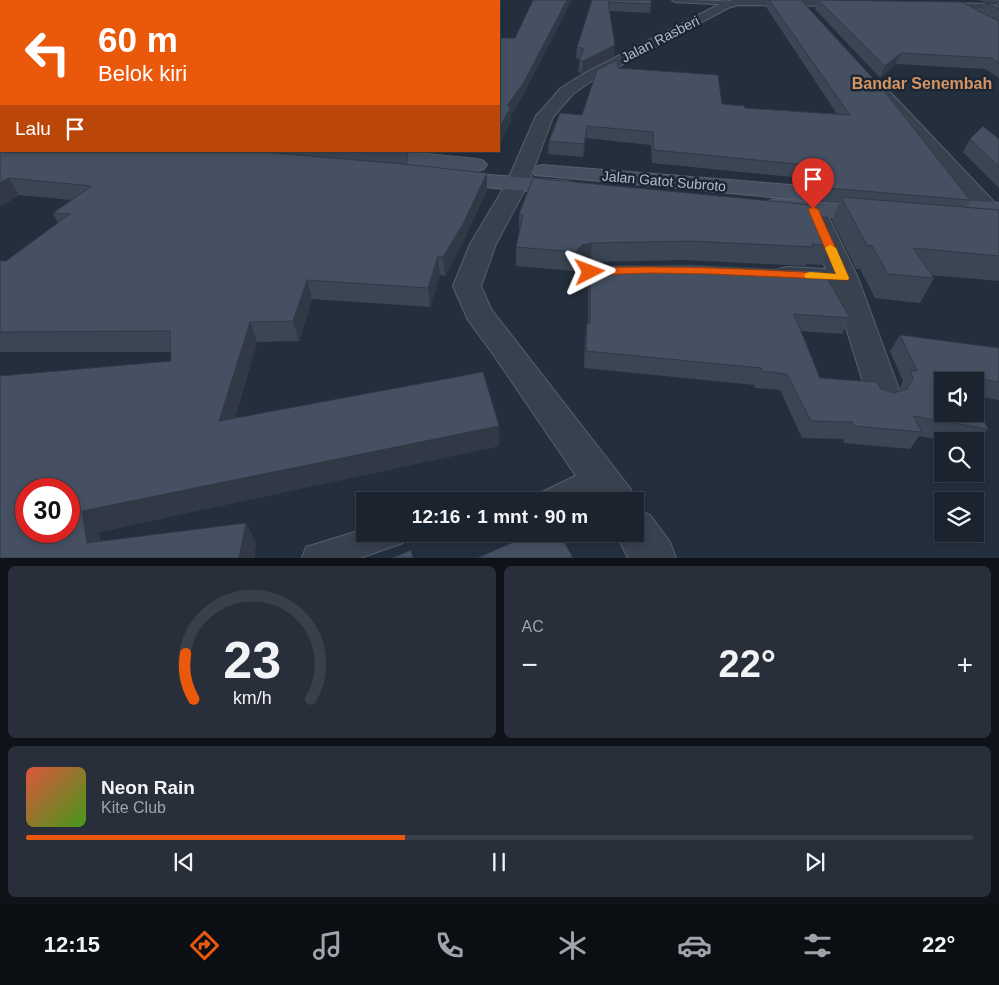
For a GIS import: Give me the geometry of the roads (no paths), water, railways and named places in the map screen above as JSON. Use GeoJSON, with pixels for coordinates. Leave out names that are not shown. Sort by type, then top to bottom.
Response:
{"type":"FeatureCollection","features":[{"type":"Feature","properties":{"kind":"main road","name":"Jalan Gatot Subroto"},"geometry":{"type":"LineString","coordinates":[[336,152],[520,177],[901,209]]}},
{"type":"Feature","properties":{"kind":"main road"},"geometry":{"type":"LineString","coordinates":[[310,165],[520,177],[813,209],[901,209],[995,215]]}},
{"type":"Feature","properties":{"kind":"street","name":"Jalan Rasberi"},"geometry":{"type":"LineString","coordinates":[[610,492],[478,313],[467,286],[483,244],[520,177],[545,116],[567,91],[588,77],[735,2],[798,1],[844,3],[867,8]]}},
{"type":"Feature","properties":{"kind":"street"},"geometry":{"type":"LineString","coordinates":[[798,1],[813,17]]}},
{"type":"Feature","properties":{"kind":"street"},"geometry":{"type":"LineString","coordinates":[[948,20],[920,6],[999,7]]}},
{"type":"Feature","properties":{"kind":"street"},"geometry":{"type":"LineString","coordinates":[[956,6],[982,20]]}},
{"type":"Feature","properties":{"kind":"street"},"geometry":{"type":"LineString","coordinates":[[874,84],[995,215]]}},
{"type":"Feature","properties":{"kind":"street"},"geometry":{"type":"LineString","coordinates":[[813,209],[844,278],[884,395]]}},
{"type":"Feature","properties":{"kind":"street"},"geometry":{"type":"LineString","coordinates":[[768,273],[844,278]]}},
{"type":"Feature","properties":{"kind":"street"},"geometry":{"type":"LineString","coordinates":[[644,542],[654,558]]}},
{"type":"Feature","properties":{"kind":"lane"},"geometry":{"type":"LineString","coordinates":[[675,0],[735,2]]}},
{"type":"Feature","properties":{"kind":"lane"},"geometry":{"type":"LineString","coordinates":[[567,492],[598,476]]}},
{"type":"Feature","properties":{"kind":"lane"},"geometry":{"type":"LineString","coordinates":[[316,557],[366,542]]}},
{"type":"Feature","properties":{"kind":"district","name":"Bandar Senembah"},"geometry":{"type":"Point","coordinates":[922,83]}}]}
